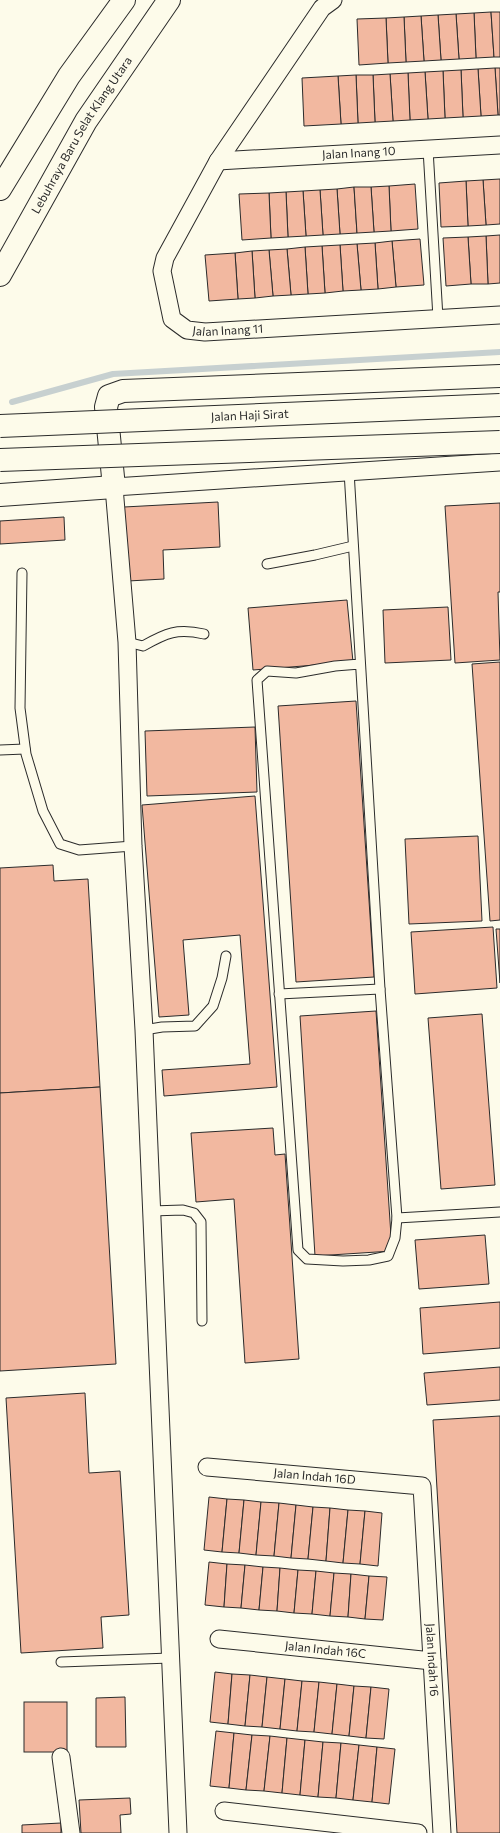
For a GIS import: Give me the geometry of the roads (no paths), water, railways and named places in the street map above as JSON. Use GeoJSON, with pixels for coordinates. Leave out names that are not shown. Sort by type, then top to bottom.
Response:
{"type":"FeatureCollection","features":[{"type":"Feature","properties":{"kind":"main road"},"geometry":{"type":"LineString","coordinates":[[0,189],[69,76],[124,0]]}},
{"type":"Feature","properties":{"kind":"main road","name":"Lebuhraya Baru Selat Klang Utara"},"geometry":{"type":"LineString","coordinates":[[0,275],[86,122],[169,0]]}},
{"type":"Feature","properties":{"kind":"main road"},"geometry":{"type":"LineString","coordinates":[[0,495],[114,488],[106,407],[109,396],[123,391],[500,376]]}},
{"type":"Feature","properties":{"kind":"main road","name":"Jalan Haji Sirat"},"geometry":{"type":"LineString","coordinates":[[0,426],[500,406]]}},
{"type":"Feature","properties":{"kind":"main road"},"geometry":{"type":"LineString","coordinates":[[0,460],[500,442]]}},
{"type":"Feature","properties":{"kind":"street","name":"Jalan Inang 11"},"geometry":{"type":"LineString","coordinates":[[327,4],[218,161],[165,258],[162,271],[172,319],[187,330],[205,332],[500,315]]}},
{"type":"Feature","properties":{"kind":"street","name":"Jalan Inang 10"},"geometry":{"type":"LineString","coordinates":[[218,161],[500,145]]}},
{"type":"Feature","properties":{"kind":"street"},"geometry":{"type":"LineString","coordinates":[[178,1833],[144,1030],[133,846],[127,642],[114,488],[500,462]]}},
{"type":"Feature","properties":{"kind":"street","name":"Jalan Indah 16D"},"geometry":{"type":"LineString","coordinates":[[207,1467],[422,1486]]}},
{"type":"Feature","properties":{"kind":"street","name":"Jalan Indah 16"},"geometry":{"type":"LineString","coordinates":[[422,1486],[442,1833]]}},
{"type":"Feature","properties":{"kind":"street","name":"Jalan Indah 16C"},"geometry":{"type":"LineString","coordinates":[[219,1639],[432,1661]]}},
{"type":"Feature","properties":{"kind":"street"},"geometry":{"type":"LineString","coordinates":[[61,1757],[70,1833]]}},
{"type":"Feature","properties":{"kind":"street"},"geometry":{"type":"LineString","coordinates":[[224,1811],[418,1833]]}},
{"type":"Feature","properties":{"kind":"lane"},"geometry":{"type":"LineString","coordinates":[[428,149],[438,318]]}},
{"type":"Feature","properties":{"kind":"lane"},"geometry":{"type":"LineString","coordinates":[[349,471],[380,989],[397,1218],[395,1238],[388,1256],[369,1260],[343,1261],[307,1259],[298,1250],[257,680],[267,671],[296,673],[335,666],[360,664]]}},
{"type":"Feature","properties":{"kind":"lane"},"geometry":{"type":"LineString","coordinates":[[267,564],[353,546]]}},
{"type":"Feature","properties":{"kind":"lane"},"geometry":{"type":"LineString","coordinates":[[22,574],[20,708],[25,749],[43,811],[60,844],[79,850],[133,846]]}},
{"type":"Feature","properties":{"kind":"lane"},"geometry":{"type":"LineString","coordinates":[[127,642],[143,646],[164,634],[188,631],[204,634]]}},
{"type":"Feature","properties":{"kind":"lane"},"geometry":{"type":"LineString","coordinates":[[0,750],[25,749]]}},
{"type":"Feature","properties":{"kind":"lane"},"geometry":{"type":"LineString","coordinates":[[144,1030],[162,1027],[195,1026],[213,1006],[222,978],[226,956]]}},
{"type":"Feature","properties":{"kind":"lane"},"geometry":{"type":"LineString","coordinates":[[279,994],[380,989]]}},
{"type":"Feature","properties":{"kind":"lane"},"geometry":{"type":"LineString","coordinates":[[151,1211],[183,1210],[194,1213],[201,1222],[202,1321]]}},
{"type":"Feature","properties":{"kind":"lane"},"geometry":{"type":"LineString","coordinates":[[397,1218],[500,1212]]}},
{"type":"Feature","properties":{"kind":"lane"},"geometry":{"type":"LineString","coordinates":[[61,1662],[170,1658]]}},
{"type":"Feature","properties":{"kind":"waterway"},"geometry":{"type":"LineString","coordinates":[[12,402],[113,374],[500,352]]}}]}
